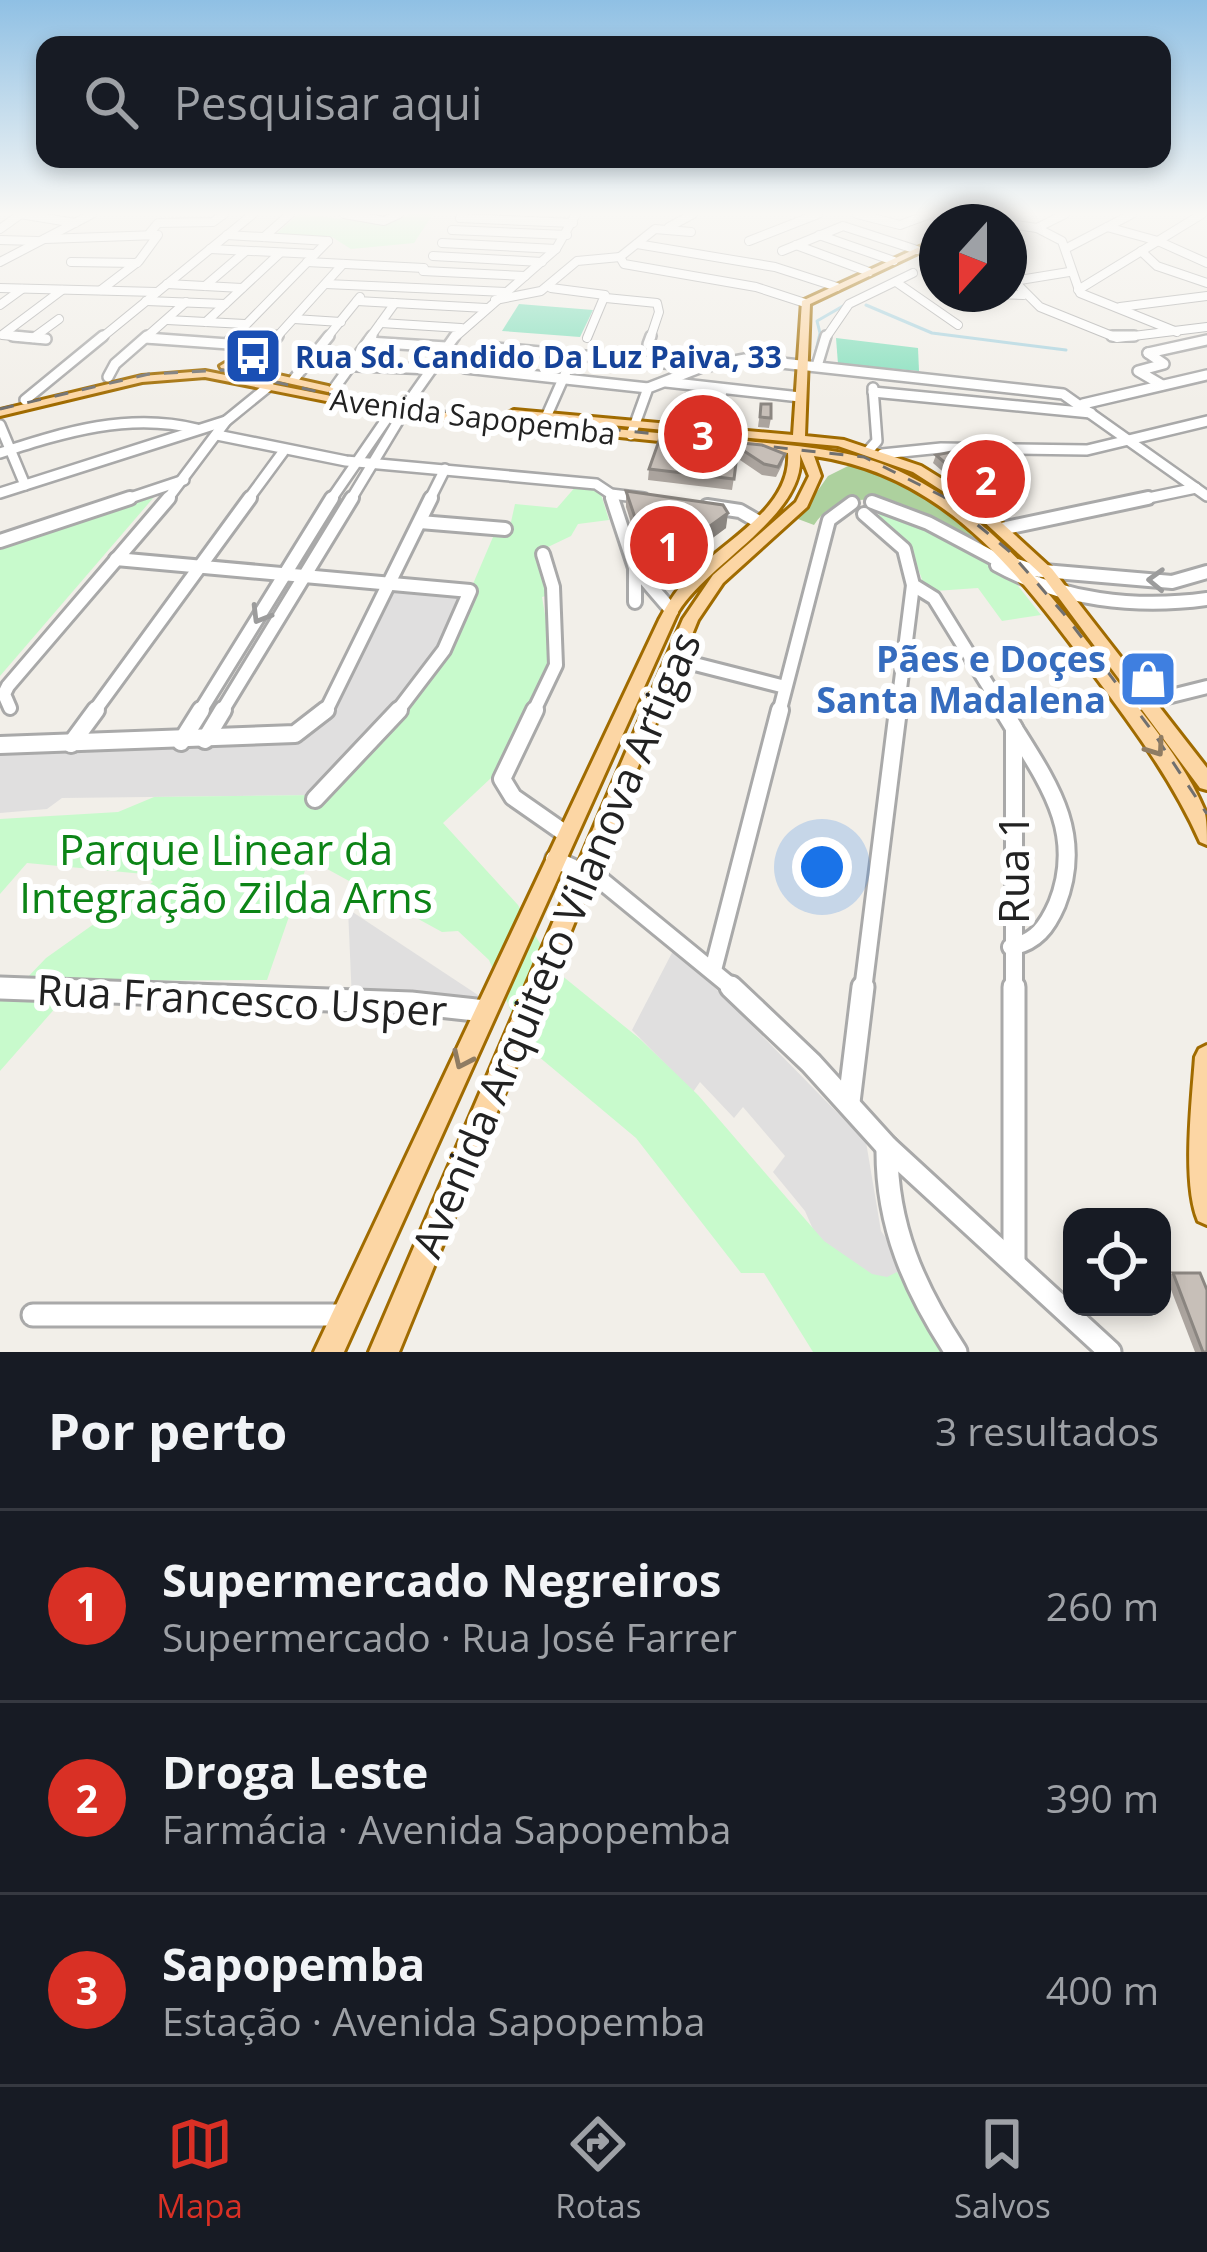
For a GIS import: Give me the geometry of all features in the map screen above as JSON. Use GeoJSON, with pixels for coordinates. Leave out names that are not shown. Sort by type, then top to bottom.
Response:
{"type":"FeatureCollection","features":[{"type":"Feature","properties":{"kind":"main road"},"geometry":{"type":"LineString","coordinates":[[815,476],[800,447],[806,303],[858,277]]}},
{"type":"Feature","properties":{"kind":"main road","name":"Avenida Sapopemba"},"geometry":{"type":"LineString","coordinates":[[0,404],[108,377],[182,366],[249,368],[400,409],[547,415],[633,428],[717,430],[836,456],[876,457]]}},
{"type":"Feature","properties":{"kind":"main road"},"geometry":{"type":"LineString","coordinates":[[213,374],[249,368]]}},
{"type":"Feature","properties":{"kind":"main road","name":"Avenida Sapopemba"},"geometry":{"type":"LineString","coordinates":[[0,413],[142,379],[213,374],[400,409],[633,428],[876,457],[946,502],[1017,565],[1063,592],[1207,782]]}},
{"type":"Feature","properties":{"kind":"main road","name":"Avenida Arquiteto Vilanova Artigas"},"geometry":{"type":"LineString","coordinates":[[329,1352],[672,611],[700,574],[763,518],[796,472],[800,447]]}},
{"type":"Feature","properties":{"kind":"main road","name":"Avenida Arquiteto Vilanova Artigas"},"geometry":{"type":"LineString","coordinates":[[384,1352],[584,871],[705,595],[802,504],[815,476],[836,456]]}},
{"type":"Feature","properties":{"kind":"main road"},"geometry":{"type":"LineString","coordinates":[[876,457],[895,470],[909,465]]}},
{"type":"Feature","properties":{"kind":"main road","name":"Avenida Sapopemba"},"geometry":{"type":"LineString","coordinates":[[909,465],[952,489],[1001,529],[1184,788],[1207,836]]}},
{"type":"Feature","properties":{"kind":"main road"},"geometry":{"type":"LineString","coordinates":[[763,518],[784,523]]}},
{"type":"Feature","properties":{"kind":"main road"},"geometry":{"type":"LineString","coordinates":[[1207,1057],[1202,1155],[1207,1212]]}},
{"type":"Feature","properties":{"kind":"street"},"geometry":{"type":"LineString","coordinates":[[101,290],[118,277]]}},
{"type":"Feature","properties":{"kind":"street"},"geometry":{"type":"LineString","coordinates":[[25,400],[175,277]]}},
{"type":"Feature","properties":{"kind":"street"},"geometry":{"type":"LineString","coordinates":[[206,286],[216,277]]}},
{"type":"Feature","properties":{"kind":"street"},"geometry":{"type":"LineString","coordinates":[[206,322],[254,277]]}},
{"type":"Feature","properties":{"kind":"street"},"geometry":{"type":"LineString","coordinates":[[226,344],[291,277]]}},
{"type":"Feature","properties":{"kind":"street"},"geometry":{"type":"LineString","coordinates":[[249,368],[335,277]]}},
{"type":"Feature","properties":{"kind":"street"},"geometry":{"type":"LineString","coordinates":[[412,286],[418,277]]}},
{"type":"Feature","properties":{"kind":"street"},"geometry":{"type":"LineString","coordinates":[[181,742],[286,574],[400,409],[461,328],[524,277]]}},
{"type":"Feature","properties":{"kind":"street"},"geometry":{"type":"LineString","coordinates":[[357,301],[434,305],[517,301],[560,277]]}},
{"type":"Feature","properties":{"kind":"street"},"geometry":{"type":"LineString","coordinates":[[703,277],[756,286],[806,303]]}},
{"type":"Feature","properties":{"kind":"street"},"geometry":{"type":"LineString","coordinates":[[808,277],[837,287]]}},
{"type":"Feature","properties":{"kind":"street"},"geometry":{"type":"LineString","coordinates":[[817,366],[823,336],[838,312],[905,277]]}},
{"type":"Feature","properties":{"kind":"street"},"geometry":{"type":"LineString","coordinates":[[1072,277],[1078,290],[1177,332]]}},
{"type":"Feature","properties":{"kind":"street"},"geometry":{"type":"LineString","coordinates":[[1078,290],[1099,277]]}},
{"type":"Feature","properties":{"kind":"street"},"geometry":{"type":"LineString","coordinates":[[332,281],[506,292]]}},
{"type":"Feature","properties":{"kind":"street"},"geometry":{"type":"LineString","coordinates":[[896,282],[958,326]]}},
{"type":"Feature","properties":{"kind":"street"},"geometry":{"type":"LineString","coordinates":[[167,284],[242,288]]}},
{"type":"Feature","properties":{"kind":"street"},"geometry":{"type":"LineString","coordinates":[[294,380],[371,284]]}},
{"type":"Feature","properties":{"kind":"street"},"geometry":{"type":"LineString","coordinates":[[549,287],[658,303],[649,344]]}},
{"type":"Feature","properties":{"kind":"street"},"geometry":{"type":"LineString","coordinates":[[0,288],[157,292]]}},
{"type":"Feature","properties":{"kind":"street"},"geometry":{"type":"LineString","coordinates":[[0,304],[22,289]]}},
{"type":"Feature","properties":{"kind":"street"},"geometry":{"type":"LineString","coordinates":[[46,338],[2,334],[62,290]]}},
{"type":"Feature","properties":{"kind":"street"},"geometry":{"type":"LineString","coordinates":[[1115,308],[1207,296]]}},
{"type":"Feature","properties":{"kind":"street"},"geometry":{"type":"LineString","coordinates":[[587,338],[606,298]]}},
{"type":"Feature","properties":{"kind":"street"},"geometry":{"type":"LineString","coordinates":[[1027,298],[1040,308],[1117,338],[1207,327]]}},
{"type":"Feature","properties":{"kind":"street"},"geometry":{"type":"LineString","coordinates":[[146,301],[225,304]]}},
{"type":"Feature","properties":{"kind":"street"},"geometry":{"type":"LineString","coordinates":[[108,377],[116,364],[186,302]]}},
{"type":"Feature","properties":{"kind":"street"},"geometry":{"type":"LineString","coordinates":[[266,303],[307,305]]}},
{"type":"Feature","properties":{"kind":"street"},"geometry":{"type":"LineString","coordinates":[[333,390],[395,303]]}},
{"type":"Feature","properties":{"kind":"street"},"geometry":{"type":"LineString","coordinates":[[421,326],[434,305]]}},
{"type":"Feature","properties":{"kind":"street"},"geometry":{"type":"LineString","coordinates":[[33,338],[58,319]]}},
{"type":"Feature","properties":{"kind":"street"},"geometry":{"type":"LineString","coordinates":[[294,319],[340,322]]}},
{"type":"Feature","properties":{"kind":"street"},"geometry":{"type":"LineString","coordinates":[[166,320],[245,324]]}},
{"type":"Feature","properties":{"kind":"street"},"geometry":{"type":"LineString","coordinates":[[381,323],[461,328]]}},
{"type":"Feature","properties":{"kind":"street"},"geometry":{"type":"LineString","coordinates":[[146,338],[269,346]]}},
{"type":"Feature","properties":{"kind":"street"},"geometry":{"type":"LineString","coordinates":[[1162,386],[1138,371],[1164,364],[1148,353],[1207,340]]}},
{"type":"Feature","properties":{"kind":"street"},"geometry":{"type":"LineString","coordinates":[[368,342],[446,347]]}},
{"type":"Feature","properties":{"kind":"street"},"geometry":{"type":"LineString","coordinates":[[702,367],[480,348],[466,368],[648,388],[736,359],[1064,394],[1202,492]]}},
{"type":"Feature","properties":{"kind":"street"},"geometry":{"type":"LineString","coordinates":[[547,415],[574,354]]}},
{"type":"Feature","properties":{"kind":"street"},"geometry":{"type":"LineString","coordinates":[[307,364],[432,369]]}},
{"type":"Feature","properties":{"kind":"street"},"geometry":{"type":"LineString","coordinates":[[872,371],[876,457],[941,448],[1063,452],[1207,422]]}},
{"type":"Feature","properties":{"kind":"street"},"geometry":{"type":"LineString","coordinates":[[1083,404],[1207,375]]}},
{"type":"Feature","properties":{"kind":"street"},"geometry":{"type":"LineString","coordinates":[[661,382],[800,397]]}},
{"type":"Feature","properties":{"kind":"street"},"geometry":{"type":"LineString","coordinates":[[10,708],[4,694],[8,686],[184,480],[226,421],[269,386]]}},
{"type":"Feature","properties":{"kind":"street"},"geometry":{"type":"LineString","coordinates":[[633,428],[648,388]]}},
{"type":"Feature","properties":{"kind":"street"},"geometry":{"type":"LineString","coordinates":[[717,430],[722,389]]}},
{"type":"Feature","properties":{"kind":"street"},"geometry":{"type":"LineString","coordinates":[[873,392],[1096,414]]}},
{"type":"Feature","properties":{"kind":"street"},"geometry":{"type":"LineString","coordinates":[[0,493],[226,421]]}},
{"type":"Feature","properties":{"kind":"street"},"geometry":{"type":"LineString","coordinates":[[5,451],[114,425],[153,422],[197,429]]}},
{"type":"Feature","properties":{"kind":"street"},"geometry":{"type":"LineString","coordinates":[[0,424],[5,451],[25,485]]}},
{"type":"Feature","properties":{"kind":"street"},"geometry":{"type":"LineString","coordinates":[[218,435],[284,452],[596,484],[611,494],[651,499]]}},
{"type":"Feature","properties":{"kind":"street"},"geometry":{"type":"LineString","coordinates":[[909,465],[941,448]]}},
{"type":"Feature","properties":{"kind":"street"},"geometry":{"type":"LineString","coordinates":[[70,744],[284,452]]}},
{"type":"Feature","properties":{"kind":"street"},"geometry":{"type":"LineString","coordinates":[[205,740],[361,463]]}},
{"type":"Feature","properties":{"kind":"street"},"geometry":{"type":"LineString","coordinates":[[0,745],[181,742],[296,734],[312,726],[324,715],[445,469]]}},
{"type":"Feature","properties":{"kind":"street"},"geometry":{"type":"LineString","coordinates":[[0,541],[184,480]]}},
{"type":"Feature","properties":{"kind":"street"},"geometry":{"type":"LineString","coordinates":[[1001,529],[1202,492]]}},
{"type":"Feature","properties":{"kind":"street"},"geometry":{"type":"LineString","coordinates":[[611,494],[635,568],[635,602]]}},
{"type":"Feature","properties":{"kind":"street"},"geometry":{"type":"LineString","coordinates":[[692,504],[763,518]]}},
{"type":"Feature","properties":{"kind":"street"},"geometry":{"type":"LineString","coordinates":[[713,970],[829,520],[864,510],[896,510],[1017,565]]}},
{"type":"Feature","properties":{"kind":"street"},"geometry":{"type":"LineString","coordinates":[[848,1102],[914,586],[910,556],[864,510]]}},
{"type":"Feature","properties":{"kind":"street"},"geometry":{"type":"LineString","coordinates":[[420,522],[505,530]]}},
{"type":"Feature","properties":{"kind":"street"},"geometry":{"type":"LineString","coordinates":[[980,550],[1002,569],[1040,578],[1172,582],[1207,572]]}},
{"type":"Feature","properties":{"kind":"street"},"geometry":{"type":"LineString","coordinates":[[543,554],[553,587],[556,665],[502,779],[513,797],[566,834]]}},
{"type":"Feature","properties":{"kind":"street"},"geometry":{"type":"LineString","coordinates":[[116,559],[470,591],[459,623],[430,673],[315,799]]}},
{"type":"Feature","properties":{"kind":"street"},"geometry":{"type":"LineString","coordinates":[[635,568],[650,578],[660,601],[672,611]]}},
{"type":"Feature","properties":{"kind":"street"},"geometry":{"type":"LineString","coordinates":[[1098,577],[1108,597]]}},
{"type":"Feature","properties":{"kind":"street"},"geometry":{"type":"LineString","coordinates":[[914,586],[934,598],[1048,784],[1072,841],[1066,883],[1049,921],[1036,940],[1011,947]]}},
{"type":"Feature","properties":{"kind":"street"},"geometry":{"type":"LineString","coordinates":[[1063,592],[1207,602]]}},
{"type":"Feature","properties":{"kind":"street"},"geometry":{"type":"LineString","coordinates":[[675,658],[785,687]]}},
{"type":"Feature","properties":{"kind":"street"},"geometry":{"type":"LineString","coordinates":[[1127,707],[1207,687]]}},
{"type":"Feature","properties":{"kind":"street","name":"Rua 1"},"geometry":{"type":"LineString","coordinates":[[1014,728],[1014,1260]]}},
{"type":"Feature","properties":{"kind":"street"},"geometry":{"type":"LineString","coordinates":[[554,859],[584,871],[713,970],[848,1102],[887,1148],[1110,1352]]}},
{"type":"Feature","properties":{"kind":"street","name":"Rua Francesco Usper"},"geometry":{"type":"LineString","coordinates":[[0,988],[411,1003],[485,1011]]}},
{"type":"Feature","properties":{"kind":"street"},"geometry":{"type":"LineString","coordinates":[[887,1148],[889,1206],[901,1252],[956,1352]]}},
{"type":"Feature","properties":{"kind":"street"},"geometry":{"type":"LineString","coordinates":[[33,1316],[346,1315]]}},
{"type":"Feature","properties":{"kind":"shaded area"},"geometry":{"type":"Polygon","coordinates":[[[386,583],[468,589],[458,619],[424,676],[321,795],[62,798],[47,809],[0,813],[0,745],[300,742],[321,716],[386,583]]]}},
{"type":"Feature","properties":{"kind":"shaded area"},"geometry":{"type":"Polygon","coordinates":[[[348,909],[493,1005],[352,1000],[348,909]]]}},
{"type":"Feature","properties":{"kind":"shaded area"},"geometry":{"type":"Polygon","coordinates":[[[675,947],[866,1142],[881,1231],[967,1352],[867,1352],[805,1211],[773,1172],[785,1156],[743,1107],[734,1118],[700,1082],[693,1092],[632,1030],[675,947]]]}},
{"type":"Feature","properties":{"kind":"green space"},"geometry":{"type":"Polygon","coordinates":[[[519,304],[593,310],[580,337],[502,331],[519,304]]]}},
{"type":"Feature","properties":{"kind":"green space"},"geometry":{"type":"Polygon","coordinates":[[[836,338],[918,348],[919,371],[838,364],[836,338]]]}},
{"type":"Feature","properties":{"kind":"green space"},"geometry":{"type":"Polygon","coordinates":[[[852,464],[930,497],[983,541],[975,543],[915,511],[869,500],[848,501],[829,509],[814,525],[798,519],[828,476],[852,464]]]}},
{"type":"Feature","properties":{"kind":"green space","name":"Parque Linear da Integração Zilda Arns"},"geometry":{"type":"Polygon","coordinates":[[[577,485],[600,491],[609,520],[578,524],[571,536],[548,547],[556,593],[542,597],[553,661],[549,676],[491,778],[443,823],[518,905],[555,970],[640,1039],[698,1095],[824,1241],[872,1274],[887,1277],[897,1272],[942,1352],[813,1352],[764,1273],[741,1273],[636,1138],[526,1046],[489,960],[458,931],[442,932],[309,859],[267,980],[79,981],[0,1071],[0,987],[26,979],[46,958],[153,882],[144,874],[27,863],[0,894],[0,819],[118,812],[154,797],[321,795],[424,676],[458,619],[493,537],[509,531],[515,504],[557,508],[577,485]]]}},
{"type":"Feature","properties":{"kind":"green space"},"geometry":{"type":"Polygon","coordinates":[[[154,497],[0,676],[0,549],[154,497]]]}},
{"type":"Feature","properties":{"kind":"green space"},"geometry":{"type":"Polygon","coordinates":[[[884,510],[997,559],[1041,615],[1002,621],[978,588],[935,591],[924,585],[914,557],[875,518],[884,510]]]}},
{"type":"Feature","properties":{"kind":"building"},"geometry":{"type":"Polygon","coordinates":[[[686,394],[709,396],[708,404],[697,408],[684,401],[686,394]]]}},
{"type":"Feature","properties":{"kind":"building"},"geometry":{"type":"Polygon","coordinates":[[[761,404],[771,404],[771,418],[760,417],[761,404]]]}},
{"type":"Feature","properties":{"kind":"building"},"geometry":{"type":"Polygon","coordinates":[[[661,435],[762,445],[785,454],[778,467],[738,447],[734,479],[649,469],[661,435]]]}},
{"type":"Feature","properties":{"kind":"building"},"geometry":{"type":"Polygon","coordinates":[[[951,452],[966,464],[1013,468],[980,478],[965,466],[952,469],[936,455],[951,452]]]}},
{"type":"Feature","properties":{"kind":"building"},"geometry":{"type":"Polygon","coordinates":[[[626,491],[723,505],[728,513],[666,558],[645,547],[626,491]]]}},
{"type":"Feature","properties":{"kind":"building"},"geometry":{"type":"Polygon","coordinates":[[[1173,1273],[1200,1273],[1207,1290],[1207,1352],[1203,1352],[1173,1273]]]}},
{"type":"Feature","properties":{"kind":"waterway"},"geometry":{"type":"LineString","coordinates":[[866,305],[932,333],[1066,350]]}},
{"type":"Feature","properties":{"kind":"waterway"},"geometry":{"type":"LineString","coordinates":[[814,360],[820,333],[817,321],[843,306]]}},
{"type":"Feature","properties":{"kind":"railway"},"geometry":{"type":"LineString","coordinates":[[0,409],[149,374],[223,370],[363,402],[864,457],[944,497],[1009,551],[1064,614],[1153,732],[1207,814]]}},
{"type":"Feature","properties":{"kind":"place","name":"Rua Sd. Candido Da Luz Paiva, 33"},"geometry":{"type":"Point","coordinates":[253,356]}},
{"type":"Feature","properties":{"kind":"place","name":"Sapopemba"},"geometry":{"type":"Point","coordinates":[703,434]}},
{"type":"Feature","properties":{"kind":"place","name":"Droga Leste"},"geometry":{"type":"Point","coordinates":[986,479]}},
{"type":"Feature","properties":{"kind":"place","name":"Supermercado Negreiros"},"geometry":{"type":"Point","coordinates":[669,545]}},
{"type":"Feature","properties":{"kind":"place","name":"Pães e Doçes Santa Madalena"},"geometry":{"type":"Point","coordinates":[1148,679]}}]}
